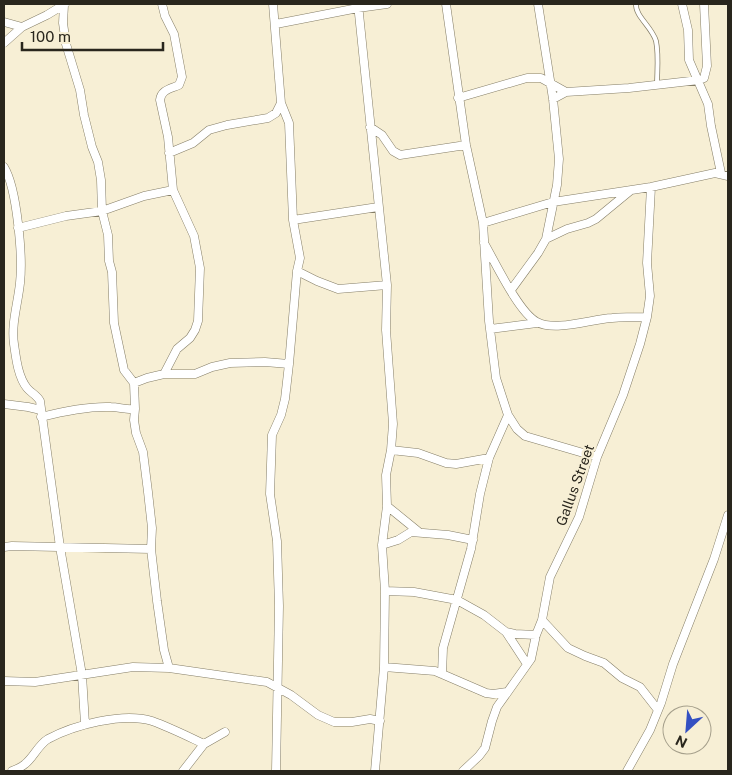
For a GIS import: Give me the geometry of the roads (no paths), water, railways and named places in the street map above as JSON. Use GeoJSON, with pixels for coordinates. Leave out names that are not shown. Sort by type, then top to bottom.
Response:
{"type":"FeatureCollection","features":[{"type":"Feature","properties":{"kind":"street"},"geometry":{"type":"LineString","coordinates":[[4,43],[22,27],[64,4]]}},
{"type":"Feature","properties":{"kind":"street"},"geometry":{"type":"LineString","coordinates":[[64,4],[63,23],[66,44],[80,90],[86,123],[98,162],[101,180],[102,210],[108,235],[117,338],[124,370],[134,383],[135,426],[143,452],[152,528],[151,549],[164,650],[169,668]]}},
{"type":"Feature","properties":{"kind":"street"},"geometry":{"type":"LineString","coordinates":[[162,4],[165,16],[174,34],[182,77],[178,85],[164,91],[161,95],[173,190],[194,236],[200,268],[195,330],[190,338],[177,349],[164,374]]}},
{"type":"Feature","properties":{"kind":"street"},"geometry":{"type":"LineString","coordinates":[[273,4],[276,24],[277,64],[282,103],[288,123],[293,220],[300,258],[297,270],[285,399],[272,435],[270,494],[277,541],[279,606],[276,771]]}},
{"type":"Feature","properties":{"kind":"street"},"geometry":{"type":"LineString","coordinates":[[276,24],[358,6],[386,4]]}},
{"type":"Feature","properties":{"kind":"street"},"geometry":{"type":"LineString","coordinates":[[446,4],[466,145],[484,223],[483,241],[496,378],[508,415],[525,436],[597,457]]}},
{"type":"Feature","properties":{"kind":"street"},"geometry":{"type":"LineString","coordinates":[[511,290],[546,239],[559,176],[553,99],[538,4]]}},
{"type":"Feature","properties":{"kind":"street"},"geometry":{"type":"LineString","coordinates":[[484,223],[553,202],[651,188],[709,174],[725,174],[711,126],[708,104],[689,60],[688,30],[682,4]]}},
{"type":"Feature","properties":{"kind":"street"},"geometry":{"type":"LineString","coordinates":[[553,99],[566,92],[657,85],[704,78],[707,66],[704,4]]}},
{"type":"Feature","properties":{"kind":"street"},"geometry":{"type":"LineString","coordinates":[[358,6],[387,285],[386,330],[393,424],[391,450],[386,475],[387,506],[382,545],[385,591],[384,667],[375,771]]}},
{"type":"Feature","properties":{"kind":"street"},"geometry":{"type":"LineString","coordinates":[[47,15],[63,23]]}},
{"type":"Feature","properties":{"kind":"street"},"geometry":{"type":"LineString","coordinates":[[4,22],[22,27]]}},
{"type":"Feature","properties":{"kind":"street"},"geometry":{"type":"LineString","coordinates":[[458,98],[527,78],[541,78],[566,92]]}},
{"type":"Feature","properties":{"kind":"street"},"geometry":{"type":"LineString","coordinates":[[169,153],[193,143],[209,130],[268,118],[276,113],[282,103]]}},
{"type":"Feature","properties":{"kind":"street"},"geometry":{"type":"LineString","coordinates":[[370,127],[382,135],[393,151],[400,155],[466,145]]}},
{"type":"Feature","properties":{"kind":"street"},"geometry":{"type":"LineString","coordinates":[[4,166],[11,182],[21,258],[14,343],[22,381],[39,398],[60,547],[82,675],[85,724]]}},
{"type":"Feature","properties":{"kind":"street","name":"Gallus Street"},"geometry":{"type":"LineString","coordinates":[[463,771],[486,748],[494,714],[531,659],[536,635],[542,620],[550,578],[579,517],[597,457],[623,395],[647,317],[650,296],[646,263],[651,188]]}},
{"type":"Feature","properties":{"kind":"street"},"geometry":{"type":"LineString","coordinates":[[18,228],[66,216],[102,210],[144,196],[173,190]]}},
{"type":"Feature","properties":{"kind":"street"},"geometry":{"type":"LineString","coordinates":[[546,239],[567,228],[588,224],[631,191]]}},
{"type":"Feature","properties":{"kind":"street"},"geometry":{"type":"LineString","coordinates":[[293,220],[378,207]]}},
{"type":"Feature","properties":{"kind":"street"},"geometry":{"type":"LineString","coordinates":[[483,241],[511,290],[530,318],[537,323],[546,326],[611,318],[647,317]]}},
{"type":"Feature","properties":{"kind":"street"},"geometry":{"type":"LineString","coordinates":[[297,270],[317,282],[338,289],[387,285]]}},
{"type":"Feature","properties":{"kind":"street"},"geometry":{"type":"LineString","coordinates":[[490,329],[537,323]]}},
{"type":"Feature","properties":{"kind":"street"},"geometry":{"type":"LineString","coordinates":[[134,383],[164,374],[196,374],[212,367],[230,363],[265,362],[289,364]]}},
{"type":"Feature","properties":{"kind":"street"},"geometry":{"type":"LineString","coordinates":[[4,404],[28,407],[41,414],[81,408],[112,407],[126,410],[135,409]]}},
{"type":"Feature","properties":{"kind":"street"},"geometry":{"type":"LineString","coordinates":[[442,674],[443,648],[473,540],[480,494],[489,458],[508,415]]}},
{"type":"Feature","properties":{"kind":"street"},"geometry":{"type":"LineString","coordinates":[[391,450],[418,453],[446,463],[456,464],[489,458]]}},
{"type":"Feature","properties":{"kind":"street"},"geometry":{"type":"LineString","coordinates":[[387,506],[419,532]]}},
{"type":"Feature","properties":{"kind":"street"},"geometry":{"type":"LineString","coordinates":[[627,771],[650,730],[658,710],[728,515]]}},
{"type":"Feature","properties":{"kind":"street"},"geometry":{"type":"LineString","coordinates":[[382,545],[398,540],[411,532],[473,540]]}},
{"type":"Feature","properties":{"kind":"street"},"geometry":{"type":"LineString","coordinates":[[4,547],[151,549]]}},
{"type":"Feature","properties":{"kind":"street"},"geometry":{"type":"LineString","coordinates":[[385,591],[424,594],[457,600],[484,615],[506,632],[527,664]]}},
{"type":"Feature","properties":{"kind":"street"},"geometry":{"type":"LineString","coordinates":[[542,620],[568,648],[604,663],[622,678],[640,687],[658,710]]}},
{"type":"Feature","properties":{"kind":"street"},"geometry":{"type":"LineString","coordinates":[[506,632],[536,635]]}},
{"type":"Feature","properties":{"kind":"street"},"geometry":{"type":"LineString","coordinates":[[4,681],[36,682],[132,667],[169,668],[236,676],[267,682],[278,686],[324,718],[334,722],[370,719],[380,721]]}},
{"type":"Feature","properties":{"kind":"street"},"geometry":{"type":"LineString","coordinates":[[384,667],[427,670],[442,674],[486,693],[507,692]]}},
{"type":"Feature","properties":{"kind":"street"},"geometry":{"type":"LineString","coordinates":[[12,771],[27,763],[46,740],[85,724],[108,720],[137,718],[151,721],[204,744]]}},
{"type":"Feature","properties":{"kind":"street"},"geometry":{"type":"LineString","coordinates":[[183,771],[204,744],[225,732]]}},
{"type":"Feature","properties":{"kind":"lane"},"geometry":{"type":"LineString","coordinates":[[636,4],[637,13],[646,22],[656,42],[657,85]]}}]}
